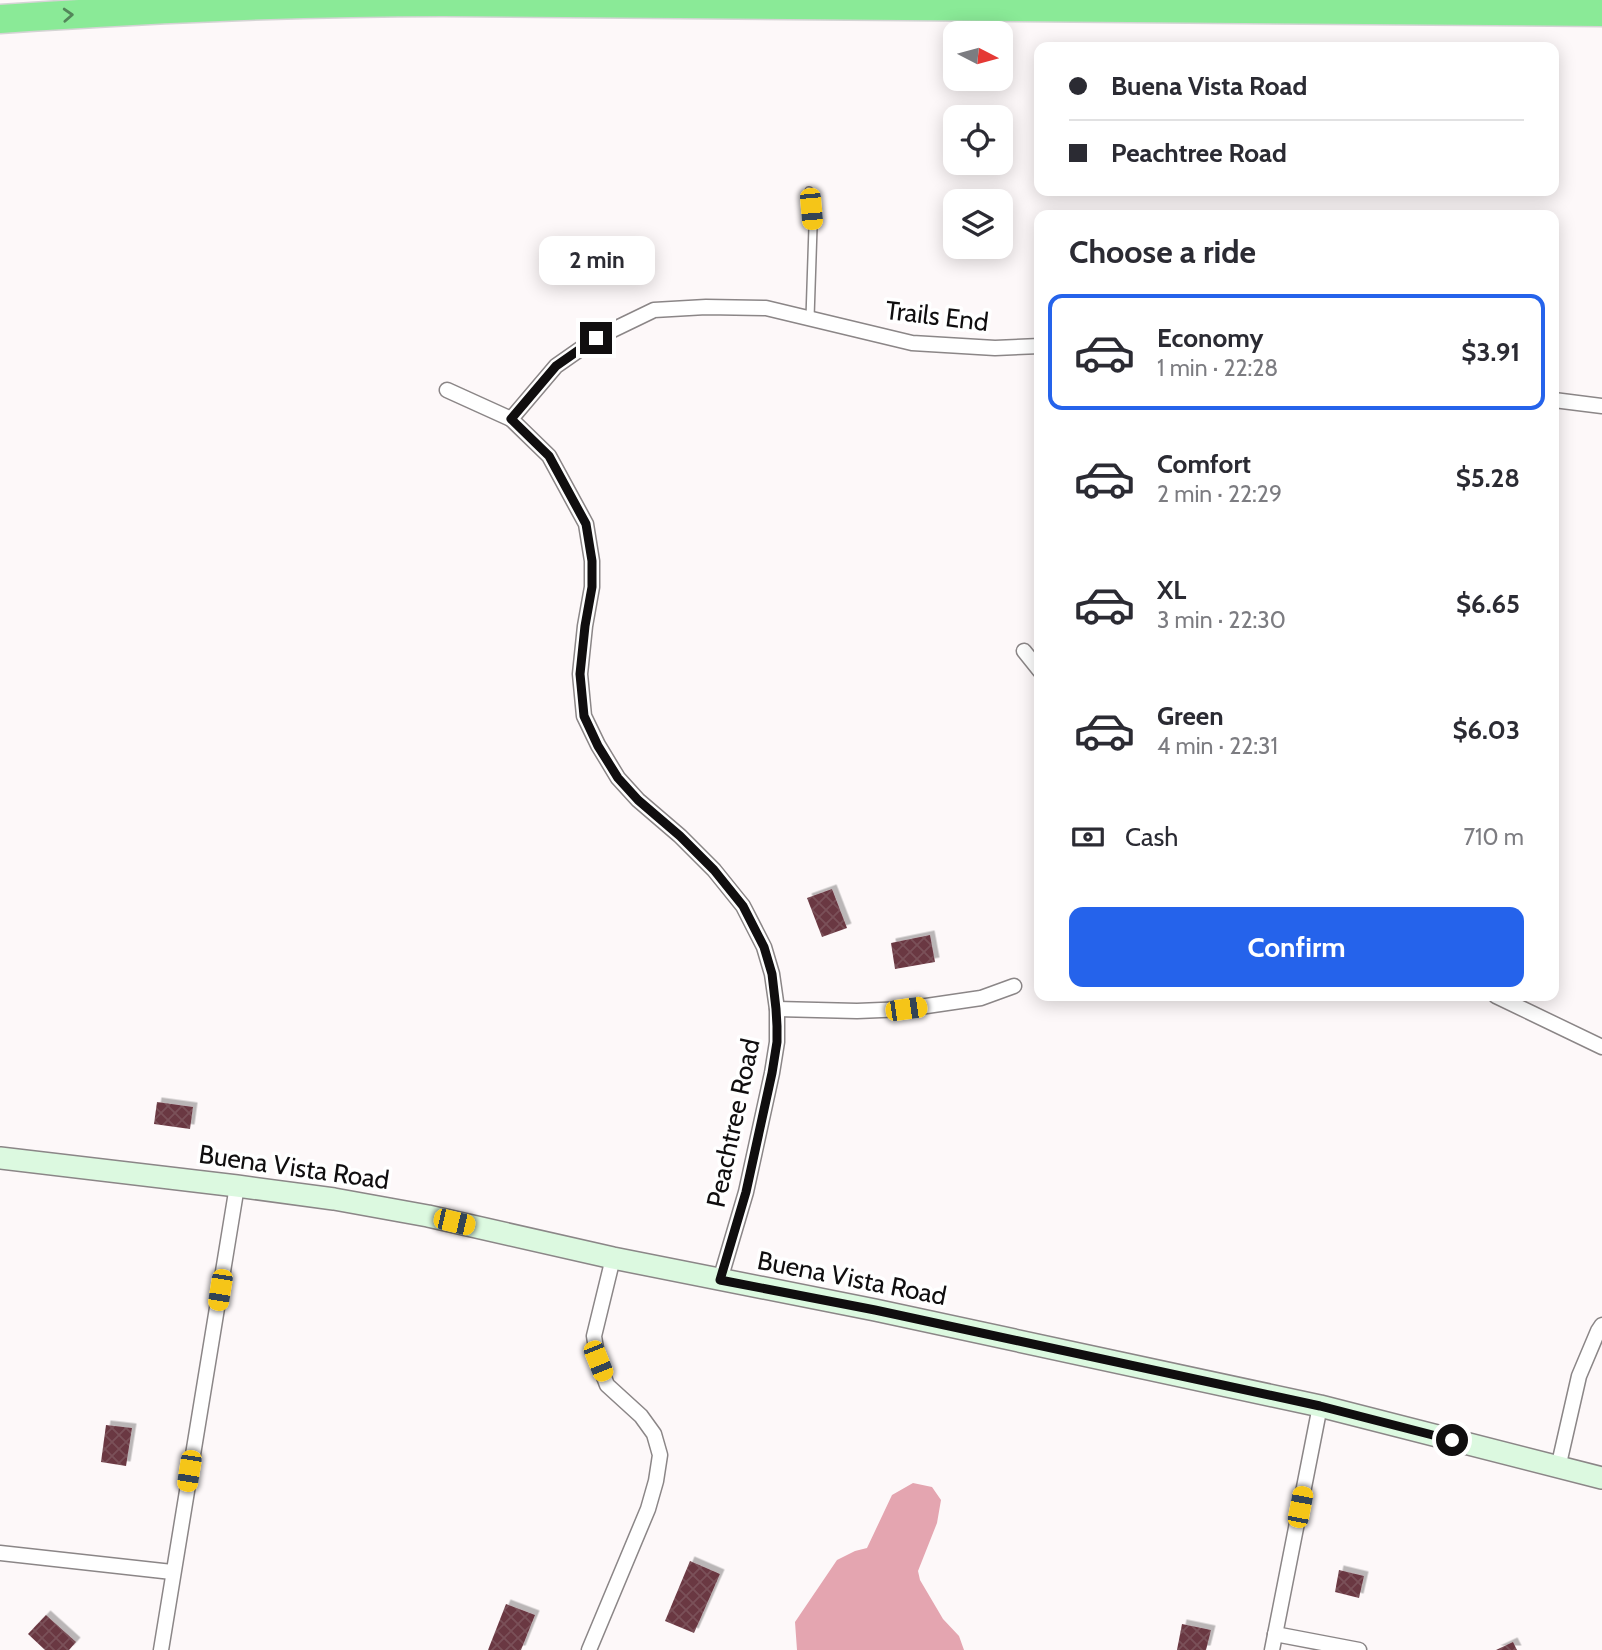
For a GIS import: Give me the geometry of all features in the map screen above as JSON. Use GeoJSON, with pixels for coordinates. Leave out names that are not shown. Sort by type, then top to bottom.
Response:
{"type":"FeatureCollection","features":[{"type":"Feature","properties":{"kind":"highway"},"geometry":{"type":"LineString","coordinates":[[0,19],[185,8],[405,2],[1602,12]]}},
{"type":"Feature","properties":{"kind":"street","name":"Trails End"},"geometry":{"type":"LineString","coordinates":[[511,419],[556,366],[596,338],[654,310],[766,308],[912,343],[995,348],[1034,346]]}},
{"type":"Feature","properties":{"kind":"street","name":"Peachtree Road"},"geometry":{"type":"LineString","coordinates":[[447,390],[511,419],[549,456],[586,524],[592,561],[592,587],[580,674],[584,716],[598,746],[618,778],[714,870],[743,906],[764,947],[772,974],[777,1042],[746,1192],[720,1280]]}},
{"type":"Feature","properties":{"kind":"street"},"geometry":{"type":"LineString","coordinates":[[1559,401],[1602,406]]}},
{"type":"Feature","properties":{"kind":"street"},"geometry":{"type":"LineString","coordinates":[[1024,651],[1034,664]]}},
{"type":"Feature","properties":{"kind":"street"},"geometry":{"type":"LineString","coordinates":[[776,1009],[906,1009],[981,998],[1014,986]]}},
{"type":"Feature","properties":{"kind":"street"},"geometry":{"type":"LineString","coordinates":[[1506,1001],[1602,1047]]}},
{"type":"Feature","properties":{"kind":"street","name":"Buena Vista Road"},"geometry":{"type":"LineString","coordinates":[[0,1158],[237,1185],[428,1216],[613,1258],[875,1310],[1320,1406],[1602,1478]]}},
{"type":"Feature","properties":{"kind":"street"},"geometry":{"type":"LineString","coordinates":[[161,1650],[237,1185]]}},
{"type":"Feature","properties":{"kind":"street"},"geometry":{"type":"LineString","coordinates":[[589,1650],[648,1509],[660,1455],[653,1434],[641,1416],[607,1385],[598,1361],[594,1336],[613,1258]]}},
{"type":"Feature","properties":{"kind":"street"},"geometry":{"type":"LineString","coordinates":[[1558,1468],[1579,1376],[1602,1325]]}},
{"type":"Feature","properties":{"kind":"street"},"geometry":{"type":"LineString","coordinates":[[1272,1650],[1320,1406]]}},
{"type":"Feature","properties":{"kind":"street"},"geometry":{"type":"LineString","coordinates":[[0,1553],[172,1572]]}},
{"type":"Feature","properties":{"kind":"street"},"geometry":{"type":"LineString","coordinates":[[1275,1634],[1359,1650]]}},
{"type":"Feature","properties":{"kind":"lane"},"geometry":{"type":"LineString","coordinates":[[809,191],[813,227],[810,318]]}},
{"type":"Feature","properties":{"kind":"shaded area"},"geometry":{"type":"Polygon","coordinates":[[[913,1483],[932,1487],[941,1500],[937,1523],[918,1571],[920,1580],[943,1619],[959,1636],[964,1650],[797,1650],[795,1622],[837,1560],[867,1548],[892,1495],[913,1483]]]}},
{"type":"Feature","properties":{"kind":"building"},"geometry":{"type":"Polygon","coordinates":[[[832,889],[847,928],[822,937],[807,898],[832,889]]]}},
{"type":"Feature","properties":{"kind":"building"},"geometry":{"type":"Polygon","coordinates":[[[930,935],[935,962],[895,969],[891,943],[930,935]]]}},
{"type":"Feature","properties":{"kind":"building"},"geometry":{"type":"Polygon","coordinates":[[[157,1102],[193,1107],[190,1129],[154,1124],[157,1102]]]}},
{"type":"Feature","properties":{"kind":"building"},"geometry":{"type":"Polygon","coordinates":[[[106,1425],[132,1428],[126,1466],[101,1462],[106,1425]]]}},
{"type":"Feature","properties":{"kind":"building"},"geometry":{"type":"Polygon","coordinates":[[[690,1561],[720,1574],[694,1633],[665,1621],[690,1561]]]}},
{"type":"Feature","properties":{"kind":"building"},"geometry":{"type":"Polygon","coordinates":[[[1339,1570],[1364,1576],[1359,1598],[1335,1592],[1339,1570]]]}},
{"type":"Feature","properties":{"kind":"building"},"geometry":{"type":"Polygon","coordinates":[[[506,1604],[535,1615],[521,1650],[488,1650],[506,1604]]]}},
{"type":"Feature","properties":{"kind":"building"},"geometry":{"type":"Polygon","coordinates":[[[46,1615],[76,1642],[69,1650],[45,1650],[28,1634],[46,1615]]]}},
{"type":"Feature","properties":{"kind":"building"},"geometry":{"type":"Polygon","coordinates":[[[1182,1624],[1211,1630],[1206,1650],[1177,1650],[1182,1624]]]}},
{"type":"Feature","properties":{"kind":"building"},"geometry":{"type":"Polygon","coordinates":[[[1513,1642],[1517,1650],[1496,1650],[1513,1642]]]}},
{"type":"Feature","properties":{"kind":"route"},"geometry":{"type":"LineString","coordinates":[[596,338],[556,366],[511,419],[549,456],[586,524],[592,561],[592,587],[580,674],[584,716],[598,746],[618,778],[714,870],[743,906],[764,947],[772,974],[777,1042],[772,1073],[746,1192],[720,1280],[875,1310],[1320,1406],[1452,1440]]}}]}
